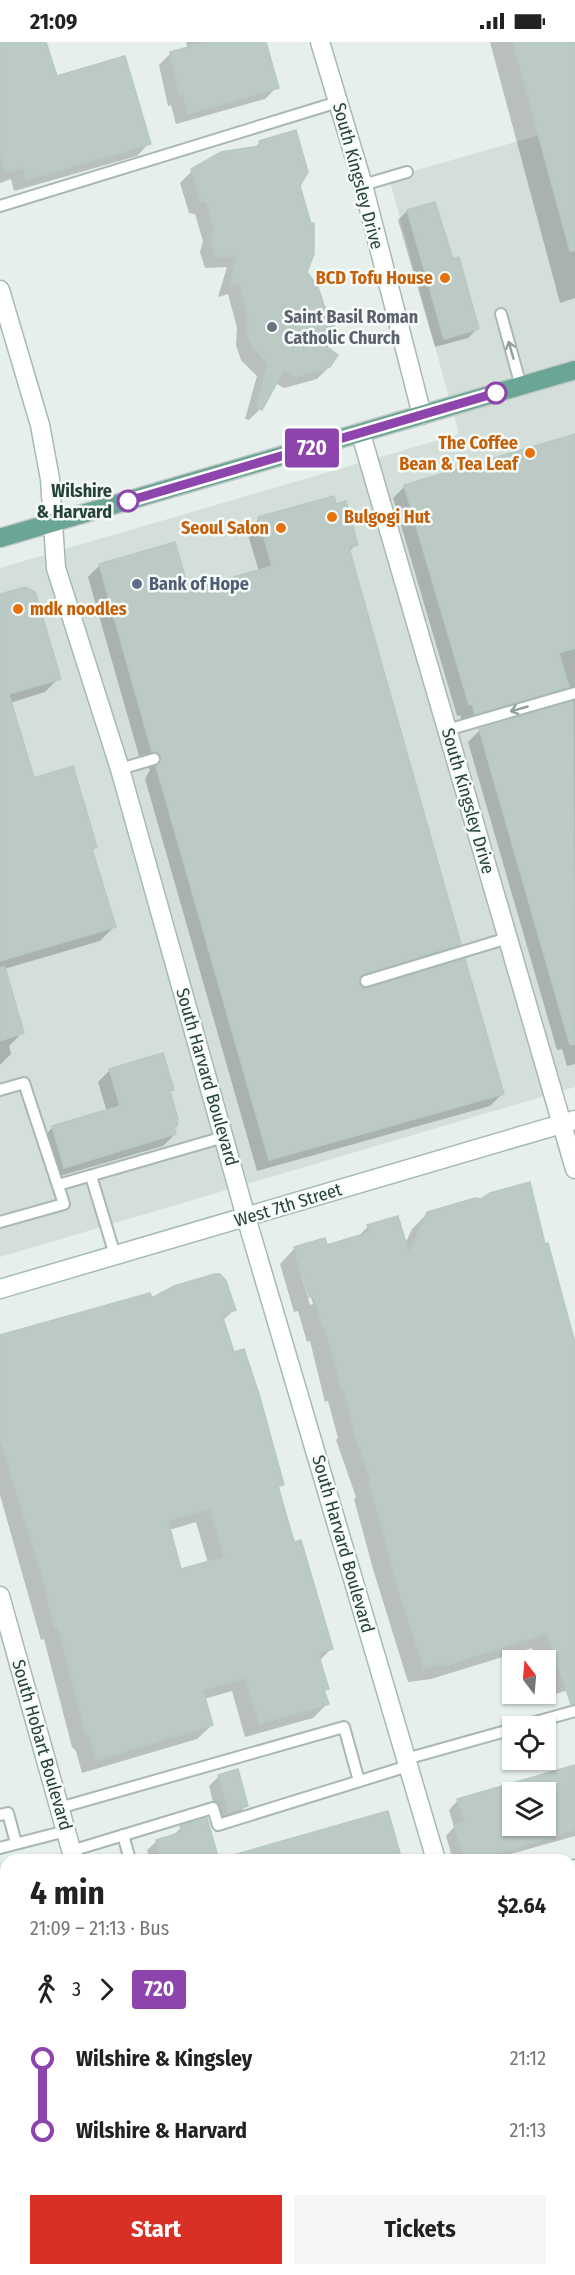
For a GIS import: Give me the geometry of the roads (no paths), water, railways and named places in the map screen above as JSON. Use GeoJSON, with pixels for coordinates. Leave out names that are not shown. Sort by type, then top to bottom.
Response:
{"type":"FeatureCollection","features":[{"type":"Feature","properties":{"kind":"main road"},"geometry":{"type":"LineString","coordinates":[[0,538],[575,370]]}},
{"type":"Feature","properties":{"kind":"street","name":"South Kingsley Drive"},"geometry":{"type":"LineString","coordinates":[[320,42],[363,185],[422,416]]}},
{"type":"Feature","properties":{"kind":"street","name":"South Harvard Boulevard"},"geometry":{"type":"LineString","coordinates":[[0,290],[40,424],[50,479],[56,568],[120,769],[246,1217],[434,1854]]}},
{"type":"Feature","properties":{"kind":"street","name":"South Kingsley Drive"},"geometry":{"type":"LineString","coordinates":[[361,434],[508,938],[569,1122],[575,1168]]}},
{"type":"Feature","properties":{"kind":"street","name":"West 7th Street"},"geometry":{"type":"LineString","coordinates":[[0,1289],[569,1122]]}},
{"type":"Feature","properties":{"kind":"street","name":"South Hobart Boulevard"},"geometry":{"type":"LineString","coordinates":[[0,1596],[73,1854]]}},
{"type":"Feature","properties":{"kind":"lane"},"geometry":{"type":"LineString","coordinates":[[0,206],[338,102]]}},
{"type":"Feature","properties":{"kind":"lane"},"geometry":{"type":"LineString","coordinates":[[363,185],[407,172]]}},
{"type":"Feature","properties":{"kind":"lane"},"geometry":{"type":"LineString","coordinates":[[501,314],[521,386]]}},
{"type":"Feature","properties":{"kind":"lane"},"geometry":{"type":"LineString","coordinates":[[447,730],[575,693]]}},
{"type":"Feature","properties":{"kind":"lane"},"geometry":{"type":"LineString","coordinates":[[120,769],[154,759]]}},
{"type":"Feature","properties":{"kind":"lane"},"geometry":{"type":"LineString","coordinates":[[366,981],[508,938]]}},
{"type":"Feature","properties":{"kind":"lane"},"geometry":{"type":"LineString","coordinates":[[0,1090],[24,1083],[64,1204],[0,1222]]}},
{"type":"Feature","properties":{"kind":"lane"},"geometry":{"type":"LineString","coordinates":[[58,1185],[224,1137]]}},
{"type":"Feature","properties":{"kind":"lane"},"geometry":{"type":"LineString","coordinates":[[91,1176],[115,1255]]}},
{"type":"Feature","properties":{"kind":"lane"},"geometry":{"type":"LineString","coordinates":[[556,1716],[575,1711]]}},
{"type":"Feature","properties":{"kind":"lane"},"geometry":{"type":"LineString","coordinates":[[59,1808],[344,1727],[359,1781]]}},
{"type":"Feature","properties":{"kind":"lane"},"geometry":{"type":"LineString","coordinates":[[76,1854],[123,1835],[213,1808],[218,1825],[359,1781],[502,1733]]}},
{"type":"Feature","properties":{"kind":"lane"},"geometry":{"type":"LineString","coordinates":[[0,1815],[8,1813],[16,1842]]}},
{"type":"Feature","properties":{"kind":"lane"},"geometry":{"type":"LineString","coordinates":[[0,1848],[16,1842],[66,1831]]}},
{"type":"Feature","properties":{"kind":"lane"},"geometry":{"type":"LineString","coordinates":[[123,1835],[128,1854]]}},
{"type":"Feature","properties":{"kind":"place","name":"BCD Tofu House"},"geometry":{"type":"Point","coordinates":[445,278]}},
{"type":"Feature","properties":{"kind":"place","name":"Saint Basil Roman Catholic Church"},"geometry":{"type":"Point","coordinates":[272,327]}},
{"type":"Feature","properties":{"kind":"place","name":"The Coffee Bean & Tea Leaf"},"geometry":{"type":"Point","coordinates":[530,453]}},
{"type":"Feature","properties":{"kind":"place","name":"Wilshire & Harvard"},"geometry":{"type":"Point","coordinates":[128,501]}},
{"type":"Feature","properties":{"kind":"place","name":"Bulgogi Hut"},"geometry":{"type":"Point","coordinates":[332,517]}},
{"type":"Feature","properties":{"kind":"place","name":"Seoul Salon"},"geometry":{"type":"Point","coordinates":[281,528]}},
{"type":"Feature","properties":{"kind":"place","name":"Bank of Hope"},"geometry":{"type":"Point","coordinates":[137,584]}},
{"type":"Feature","properties":{"kind":"place","name":"mdk noodles"},"geometry":{"type":"Point","coordinates":[18,609]}}]}
